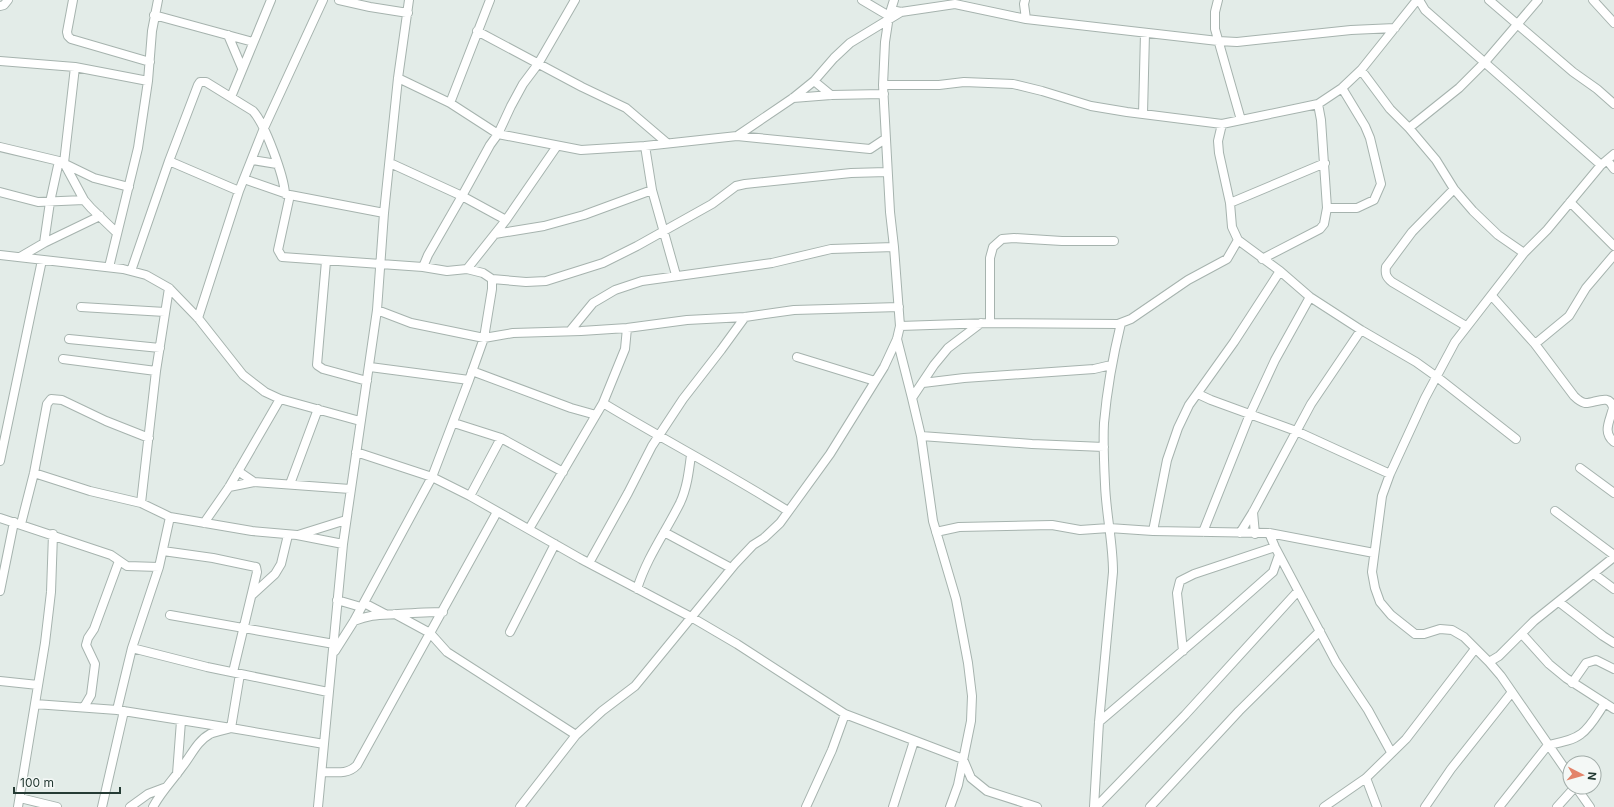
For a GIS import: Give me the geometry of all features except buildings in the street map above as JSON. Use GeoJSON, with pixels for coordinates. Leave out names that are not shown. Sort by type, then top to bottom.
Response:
{"type":"FeatureCollection","features":[{"type":"Feature","properties":{"kind":"street"},"geometry":{"type":"LineString","coordinates":[[0,6],[4,5],[8,0]]}},
{"type":"Feature","properties":{"kind":"street"},"geometry":{"type":"LineString","coordinates":[[73,0],[67,32],[68,36],[150,62]]}},
{"type":"Feature","properties":{"kind":"street"},"geometry":{"type":"LineString","coordinates":[[109,268],[138,148],[148,81],[154,15],[158,0]]}},
{"type":"Feature","properties":{"kind":"street"},"geometry":{"type":"LineString","coordinates":[[231,97],[248,52],[271,0]]}},
{"type":"Feature","properties":{"kind":"street"},"geometry":{"type":"LineString","coordinates":[[198,318],[239,191],[264,128],[322,0]]}},
{"type":"Feature","properties":{"kind":"street"},"geometry":{"type":"LineString","coordinates":[[339,0],[408,13]]}},
{"type":"Feature","properties":{"kind":"street"},"geometry":{"type":"LineString","coordinates":[[318,807],[343,544],[360,421],[370,367],[377,310],[384,213],[398,78],[409,0]]}},
{"type":"Feature","properties":{"kind":"street"},"geometry":{"type":"LineString","coordinates":[[450,103],[490,0]]}},
{"type":"Feature","properties":{"kind":"street"},"geometry":{"type":"LineString","coordinates":[[423,267],[428,255],[490,145],[498,134],[520,90],[538,64],[575,0]]}},
{"type":"Feature","properties":{"kind":"street"},"geometry":{"type":"LineString","coordinates":[[862,0],[890,15]]}},
{"type":"Feature","properties":{"kind":"street"},"geometry":{"type":"LineString","coordinates":[[520,807],[576,735],[602,711],[635,686],[731,568],[749,548],[764,538],[780,523],[830,454],[884,367],[897,339],[900,326],[885,138],[884,89],[885,42],[894,0]]}},
{"type":"Feature","properties":{"kind":"street"},"geometry":{"type":"LineString","coordinates":[[1218,0],[1215,12],[1215,30],[1241,120]]}},
{"type":"Feature","properties":{"kind":"street"},"geometry":{"type":"LineString","coordinates":[[793,98],[964,82],[1012,84],[1042,91],[1091,106],[1222,124],[1318,104],[1342,88],[1361,70],[1418,0],[1425,10],[1485,62],[1604,162],[1614,168]]}},
{"type":"Feature","properties":{"kind":"street"},"geometry":{"type":"LineString","coordinates":[[1489,0],[1573,72],[1597,89],[1614,104]]}},
{"type":"Feature","properties":{"kind":"street"},"geometry":{"type":"LineString","coordinates":[[1409,128],[1459,88],[1485,62],[1538,0]]}},
{"type":"Feature","properties":{"kind":"street"},"geometry":{"type":"LineString","coordinates":[[1593,0],[1614,23]]}},
{"type":"Feature","properties":{"kind":"street"},"geometry":{"type":"LineString","coordinates":[[737,136],[793,98],[814,81],[850,43],[890,15],[957,2],[1026,19],[1218,41],[1237,42],[1351,30],[1395,28]]}},
{"type":"Feature","properties":{"kind":"street"},"geometry":{"type":"LineString","coordinates":[[1010,16],[1024,2]]}},
{"type":"Feature","properties":{"kind":"street"},"geometry":{"type":"LineString","coordinates":[[1024,2],[1026,19]]}},
{"type":"Feature","properties":{"kind":"street"},"geometry":{"type":"LineString","coordinates":[[154,15],[253,42]]}},
{"type":"Feature","properties":{"kind":"street"},"geometry":{"type":"LineString","coordinates":[[477,31],[538,64],[626,108],[667,144]]}},
{"type":"Feature","properties":{"kind":"street"},"geometry":{"type":"LineString","coordinates":[[1143,114],[1145,33]]}},
{"type":"Feature","properties":{"kind":"street"},"geometry":{"type":"LineString","coordinates":[[228,35],[242,68]]}},
{"type":"Feature","properties":{"kind":"street"},"geometry":{"type":"LineString","coordinates":[[239,38],[248,52]]}},
{"type":"Feature","properties":{"kind":"street"},"geometry":{"type":"LineString","coordinates":[[0,61],[75,67],[148,81]]}},
{"type":"Feature","properties":{"kind":"street"},"geometry":{"type":"LineString","coordinates":[[44,243],[50,202],[61,162],[75,67]]}},
{"type":"Feature","properties":{"kind":"street"},"geometry":{"type":"LineString","coordinates":[[1361,70],[1390,108],[1436,160],[1454,189],[1490,228],[1524,253]]}},
{"type":"Feature","properties":{"kind":"street"},"geometry":{"type":"LineString","coordinates":[[398,78],[450,103],[498,134],[581,150],[645,146],[737,136],[870,149],[886,149]]}},
{"type":"Feature","properties":{"kind":"street"},"geometry":{"type":"LineString","coordinates":[[814,81],[831,95]]}},
{"type":"Feature","properties":{"kind":"street"},"geometry":{"type":"LineString","coordinates":[[132,271],[169,161],[200,82],[206,82],[253,111],[264,128],[287,194],[278,250],[282,257],[289,259],[423,267],[447,271],[468,269],[483,273],[492,279],[526,282],[546,281],[603,263],[637,246],[663,230],[712,204],[736,186],[851,173],[888,172]]}},
{"type":"Feature","properties":{"kind":"street"},"geometry":{"type":"LineString","coordinates":[[1327,208],[1357,208],[1374,200],[1382,184],[1370,138],[1365,126],[1342,88]]}},
{"type":"Feature","properties":{"kind":"street"},"geometry":{"type":"LineString","coordinates":[[1262,259],[1320,229],[1324,224],[1327,208],[1325,163],[1318,104]]}},
{"type":"Feature","properties":{"kind":"street"},"geometry":{"type":"LineString","coordinates":[[1222,124],[1218,141],[1219,152],[1230,203],[1232,227],[1238,240],[1280,271],[1310,297],[1361,330],[1416,362],[1516,439]]}},
{"type":"Feature","properties":{"kind":"street"},"geometry":{"type":"LineString","coordinates":[[870,149],[885,138]]}},
{"type":"Feature","properties":{"kind":"street"},"geometry":{"type":"LineString","coordinates":[[468,269],[506,220],[557,146]]}},
{"type":"Feature","properties":{"kind":"street"},"geometry":{"type":"LineString","coordinates":[[645,146],[652,190],[676,275]]}},
{"type":"Feature","properties":{"kind":"street"},"geometry":{"type":"LineString","coordinates":[[0,147],[61,162],[94,178],[129,187]]}},
{"type":"Feature","properties":{"kind":"street"},"geometry":{"type":"LineString","coordinates":[[1562,765],[1501,676],[1489,662],[1464,637],[1452,630],[1440,629],[1424,634],[1415,634],[1391,615],[1380,602],[1375,588],[1372,572],[1382,496],[1390,474],[1437,377],[1438,372],[1455,342],[1524,253],[1547,230],[1604,162],[1614,154]]}},
{"type":"Feature","properties":{"kind":"street"},"geometry":{"type":"LineString","coordinates":[[252,160],[277,164]]}},
{"type":"Feature","properties":{"kind":"street"},"geometry":{"type":"LineString","coordinates":[[169,161],[239,191]]}},
{"type":"Feature","properties":{"kind":"street"},"geometry":{"type":"LineString","coordinates":[[61,162],[84,200],[117,233]]}},
{"type":"Feature","properties":{"kind":"street"},"geometry":{"type":"LineString","coordinates":[[390,163],[462,196],[506,220]]}},
{"type":"Feature","properties":{"kind":"street"},"geometry":{"type":"LineString","coordinates":[[1230,203],[1325,163]]}},
{"type":"Feature","properties":{"kind":"street"},"geometry":{"type":"LineString","coordinates":[[244,179],[287,194],[384,213]]}},
{"type":"Feature","properties":{"kind":"street"},"geometry":{"type":"LineString","coordinates":[[1454,189],[1412,232],[1386,267],[1385,272],[1387,278],[1392,282],[1466,326]]}},
{"type":"Feature","properties":{"kind":"street"},"geometry":{"type":"LineString","coordinates":[[495,234],[544,226],[584,215],[652,190]]}},
{"type":"Feature","properties":{"kind":"street"},"geometry":{"type":"LineString","coordinates":[[0,192],[38,202],[84,200]]}},
{"type":"Feature","properties":{"kind":"street"},"geometry":{"type":"LineString","coordinates":[[1570,202],[1614,246]]}},
{"type":"Feature","properties":{"kind":"street"},"geometry":{"type":"LineString","coordinates":[[20,257],[44,243],[100,216]]}},
{"type":"Feature","properties":{"kind":"street"},"geometry":{"type":"LineString","coordinates":[[986,323],[990,258],[993,247],[1002,239],[1014,238],[1062,241],[1114,241]]}},
{"type":"Feature","properties":{"kind":"street"},"geometry":{"type":"LineString","coordinates":[[900,326],[986,323],[1121,323],[1131,319],[1188,280],[1227,259],[1238,240]]}},
{"type":"Feature","properties":{"kind":"street"},"geometry":{"type":"LineString","coordinates":[[570,331],[593,303],[615,290],[642,281],[676,275],[772,263],[831,249],[894,247]]}},
{"type":"Feature","properties":{"kind":"street"},"geometry":{"type":"LineString","coordinates":[[0,255],[132,271],[146,275],[168,288],[198,318],[243,375],[265,392],[280,399],[360,421]]}},
{"type":"Feature","properties":{"kind":"street"},"geometry":{"type":"LineString","coordinates":[[1535,344],[1569,316],[1586,288],[1614,255]]}},
{"type":"Feature","properties":{"kind":"street"},"geometry":{"type":"LineString","coordinates":[[478,257],[483,273]]}},
{"type":"Feature","properties":{"kind":"street"},"geometry":{"type":"LineString","coordinates":[[0,461],[42,260]]}},
{"type":"Feature","properties":{"kind":"street"},"geometry":{"type":"LineString","coordinates":[[326,261],[317,365],[323,369],[367,381]]}},
{"type":"Feature","properties":{"kind":"street"},"geometry":{"type":"LineString","coordinates":[[1153,531],[1167,460],[1178,428],[1190,405],[1234,342],[1280,271]]}},
{"type":"Feature","properties":{"kind":"street"},"geometry":{"type":"LineString","coordinates":[[333,653],[363,605],[432,477],[454,423],[484,338],[492,289],[492,279]]}},
{"type":"Feature","properties":{"kind":"street"},"geometry":{"type":"LineString","coordinates":[[141,503],[156,371],[168,288]]}},
{"type":"Feature","properties":{"kind":"street"},"geometry":{"type":"LineString","coordinates":[[1492,296],[1535,344],[1574,396],[1580,401],[1586,403],[1602,399],[1609,401],[1612,404],[1613,408],[1607,431],[1608,436],[1614,442]]}},
{"type":"Feature","properties":{"kind":"street"},"geometry":{"type":"LineString","coordinates":[[1203,532],[1250,414],[1275,360],[1310,297]]}},
{"type":"Feature","properties":{"kind":"street"},"geometry":{"type":"LineString","coordinates":[[81,307],[165,312]]}},
{"type":"Feature","properties":{"kind":"street"},"geometry":{"type":"LineString","coordinates":[[377,310],[411,323],[484,338],[513,333],[627,328],[687,320],[816,309],[899,308]]}},
{"type":"Feature","properties":{"kind":"street"},"geometry":{"type":"LineString","coordinates":[[589,563],[652,446],[683,399],[745,316]]}},
{"type":"Feature","properties":{"kind":"street"},"geometry":{"type":"LineString","coordinates":[[912,398],[934,365],[948,348],[986,323]]}},
{"type":"Feature","properties":{"kind":"street"},"geometry":{"type":"LineString","coordinates":[[1095,807],[1099,722],[1113,572],[1113,549],[1109,528],[1105,483],[1104,424],[1112,365],[1121,323]]}},
{"type":"Feature","properties":{"kind":"street"},"geometry":{"type":"LineString","coordinates":[[529,529],[603,403],[625,349],[627,328]]}},
{"type":"Feature","properties":{"kind":"street"},"geometry":{"type":"LineString","coordinates":[[1240,533],[1253,512],[1311,404],[1361,330]]}},
{"type":"Feature","properties":{"kind":"street"},"geometry":{"type":"LineString","coordinates":[[69,339],[160,348]]}},
{"type":"Feature","properties":{"kind":"street"},"geometry":{"type":"LineString","coordinates":[[897,339],[921,436],[933,521],[956,599],[968,663],[972,696],[971,721],[962,759],[958,785],[950,807]]}},
{"type":"Feature","properties":{"kind":"street"},"geometry":{"type":"LineString","coordinates":[[797,357],[875,381]]}},
{"type":"Feature","properties":{"kind":"street"},"geometry":{"type":"LineString","coordinates":[[63,359],[156,371]]}},
{"type":"Feature","properties":{"kind":"street"},"geometry":{"type":"LineString","coordinates":[[923,383],[964,378],[1086,370],[1112,365]]}},
{"type":"Feature","properties":{"kind":"street"},"geometry":{"type":"LineString","coordinates":[[370,367],[469,380]]}},
{"type":"Feature","properties":{"kind":"street"},"geometry":{"type":"LineString","coordinates":[[472,371],[571,408],[596,415]]}},
{"type":"Feature","properties":{"kind":"street"},"geometry":{"type":"LineString","coordinates":[[1198,394],[1296,431],[1390,474]]}},
{"type":"Feature","properties":{"kind":"street"},"geometry":{"type":"LineString","coordinates":[[0,590],[18,523],[34,473],[47,404],[51,399],[62,400],[106,421],[149,438]]}},
{"type":"Feature","properties":{"kind":"street"},"geometry":{"type":"LineString","coordinates":[[204,523],[229,487],[280,399]]}},
{"type":"Feature","properties":{"kind":"street"},"geometry":{"type":"LineString","coordinates":[[603,403],[658,437],[727,474],[788,511]]}},
{"type":"Feature","properties":{"kind":"street"},"geometry":{"type":"LineString","coordinates":[[290,484],[318,409]]}},
{"type":"Feature","properties":{"kind":"street"},"geometry":{"type":"LineString","coordinates":[[454,423],[501,438],[563,472]]}},
{"type":"Feature","properties":{"kind":"street"},"geometry":{"type":"LineString","coordinates":[[921,436],[1025,444],[1104,447]]}},
{"type":"Feature","properties":{"kind":"street"},"geometry":{"type":"LineString","coordinates":[[470,496],[501,438]]}},
{"type":"Feature","properties":{"kind":"street"},"geometry":{"type":"LineString","coordinates":[[356,452],[432,477],[470,496],[589,563],[692,617],[738,644],[845,714],[962,759],[971,778],[987,791],[1037,807]]}},
{"type":"Feature","properties":{"kind":"street"},"geometry":{"type":"LineString","coordinates":[[638,589],[648,560],[680,502],[686,488],[692,455]]}},
{"type":"Feature","properties":{"kind":"street"},"geometry":{"type":"LineString","coordinates":[[1580,468],[1614,492]]}},
{"type":"Feature","properties":{"kind":"street"},"geometry":{"type":"LineString","coordinates":[[238,471],[254,482]]}},
{"type":"Feature","properties":{"kind":"street"},"geometry":{"type":"LineString","coordinates":[[34,473],[90,491],[141,503],[170,517],[343,544]]}},
{"type":"Feature","properties":{"kind":"street"},"geometry":{"type":"LineString","coordinates":[[229,487],[254,482],[350,489]]}},
{"type":"Feature","properties":{"kind":"street"},"geometry":{"type":"LineString","coordinates":[[1489,662],[1499,656],[1534,621],[1594,574],[1614,556],[1555,511]]}},
{"type":"Feature","properties":{"kind":"street"},"geometry":{"type":"LineString","coordinates":[[322,772],[352,771],[357,765],[497,512]]}},
{"type":"Feature","properties":{"kind":"street"},"geometry":{"type":"LineString","coordinates":[[1253,512],[1255,534]]}},
{"type":"Feature","properties":{"kind":"street"},"geometry":{"type":"LineString","coordinates":[[102,807],[132,648],[159,567],[170,517]]}},
{"type":"Feature","properties":{"kind":"street"},"geometry":{"type":"LineString","coordinates":[[0,518],[53,534],[111,555],[127,566],[159,567]]}},
{"type":"Feature","properties":{"kind":"street"},"geometry":{"type":"LineString","coordinates":[[293,535],[346,520]]}},
{"type":"Feature","properties":{"kind":"street"},"geometry":{"type":"LineString","coordinates":[[936,532],[959,527],[1052,525],[1080,530],[1109,528],[1153,531],[1255,534],[1269,533],[1374,553]]}},
{"type":"Feature","properties":{"kind":"street"},"geometry":{"type":"LineString","coordinates":[[664,532],[731,568]]}},
{"type":"Feature","properties":{"kind":"street"},"geometry":{"type":"LineString","coordinates":[[1269,533],[1279,555],[1336,662],[1368,710],[1391,752]]}},
{"type":"Feature","properties":{"kind":"street"},"geometry":{"type":"LineString","coordinates":[[18,807],[38,685],[51,592],[53,534]]}},
{"type":"Feature","properties":{"kind":"street"},"geometry":{"type":"LineString","coordinates":[[251,596],[275,574],[281,564],[293,535]]}},
{"type":"Feature","properties":{"kind":"street"},"geometry":{"type":"LineString","coordinates":[[510,632],[555,544]]}},
{"type":"Feature","properties":{"kind":"street"},"geometry":{"type":"LineString","coordinates":[[1183,651],[1177,593],[1180,581],[1194,574],[1275,547]]}},
{"type":"Feature","properties":{"kind":"street"},"geometry":{"type":"LineString","coordinates":[[163,551],[256,567],[257,572],[243,627],[231,728]]}},
{"type":"Feature","properties":{"kind":"street"},"geometry":{"type":"LineString","coordinates":[[1099,722],[1273,572],[1279,555]]}},
{"type":"Feature","properties":{"kind":"street"},"geometry":{"type":"LineString","coordinates":[[84,707],[91,695],[95,664],[86,645],[88,638],[94,629],[119,561]]}},
{"type":"Feature","properties":{"kind":"street"},"geometry":{"type":"LineString","coordinates":[[1273,572],[1288,572]]}},
{"type":"Feature","properties":{"kind":"street"},"geometry":{"type":"LineString","coordinates":[[1594,574],[1614,589]]}},
{"type":"Feature","properties":{"kind":"street"},"geometry":{"type":"LineString","coordinates":[[1095,807],[1185,715],[1298,591]]}},
{"type":"Feature","properties":{"kind":"street"},"geometry":{"type":"LineString","coordinates":[[337,600],[363,605],[385,614]]}},
{"type":"Feature","properties":{"kind":"street"},"geometry":{"type":"LineString","coordinates":[[1559,602],[1614,643]]}},
{"type":"Feature","properties":{"kind":"street"},"geometry":{"type":"LineString","coordinates":[[354,621],[385,614],[442,612]]}},
{"type":"Feature","properties":{"kind":"street"},"geometry":{"type":"LineString","coordinates":[[395,614],[430,634],[447,652],[576,735]]}},
{"type":"Feature","properties":{"kind":"street"},"geometry":{"type":"LineString","coordinates":[[170,615],[334,644]]}},
{"type":"Feature","properties":{"kind":"street"},"geometry":{"type":"LineString","coordinates":[[1150,807],[1239,711],[1320,631]]}},
{"type":"Feature","properties":{"kind":"street"},"geometry":{"type":"LineString","coordinates":[[1522,634],[1549,664],[1572,683],[1614,709]]}},
{"type":"Feature","properties":{"kind":"street"},"geometry":{"type":"LineString","coordinates":[[132,648],[207,667],[328,692]]}},
{"type":"Feature","properties":{"kind":"street"},"geometry":{"type":"LineString","coordinates":[[1324,807],[1366,778],[1406,739],[1475,649]]}},
{"type":"Feature","properties":{"kind":"street"},"geometry":{"type":"LineString","coordinates":[[1572,683],[1586,663],[1596,660],[1614,669]]}},
{"type":"Feature","properties":{"kind":"street"},"geometry":{"type":"LineString","coordinates":[[0,681],[38,685]]}},
{"type":"Feature","properties":{"kind":"street"},"geometry":{"type":"LineString","coordinates":[[1425,807],[1452,769],[1512,692]]}},
{"type":"Feature","properties":{"kind":"street"},"geometry":{"type":"LineString","coordinates":[[1499,807],[1548,745],[1563,742],[1581,734],[1593,721],[1605,703]]}},
{"type":"Feature","properties":{"kind":"street"},"geometry":{"type":"LineString","coordinates":[[35,704],[121,711],[324,744]]}},
{"type":"Feature","properties":{"kind":"street"},"geometry":{"type":"LineString","coordinates":[[806,807],[832,750],[845,714]]}},
{"type":"Feature","properties":{"kind":"street"},"geometry":{"type":"LineString","coordinates":[[176,774],[181,721]]}},
{"type":"Feature","properties":{"kind":"street"},"geometry":{"type":"LineString","coordinates":[[153,807],[190,754],[203,740],[210,734],[231,728]]}},
{"type":"Feature","properties":{"kind":"street"},"geometry":{"type":"LineString","coordinates":[[894,807],[914,741]]}},
{"type":"Feature","properties":{"kind":"street"},"geometry":{"type":"LineString","coordinates":[[1366,778],[1377,807]]}},
{"type":"Feature","properties":{"kind":"street"},"geometry":{"type":"LineString","coordinates":[[130,807],[148,794],[165,788]]}},
{"type":"Feature","properties":{"kind":"street"},"geometry":{"type":"LineString","coordinates":[[1557,807],[1568,795]]}},
{"type":"Feature","properties":{"kind":"street"},"geometry":{"type":"LineString","coordinates":[[1582,795],[1590,807]]}},
{"type":"Feature","properties":{"kind":"street"},"geometry":{"type":"LineString","coordinates":[[20,798],[54,807]]}}]}
